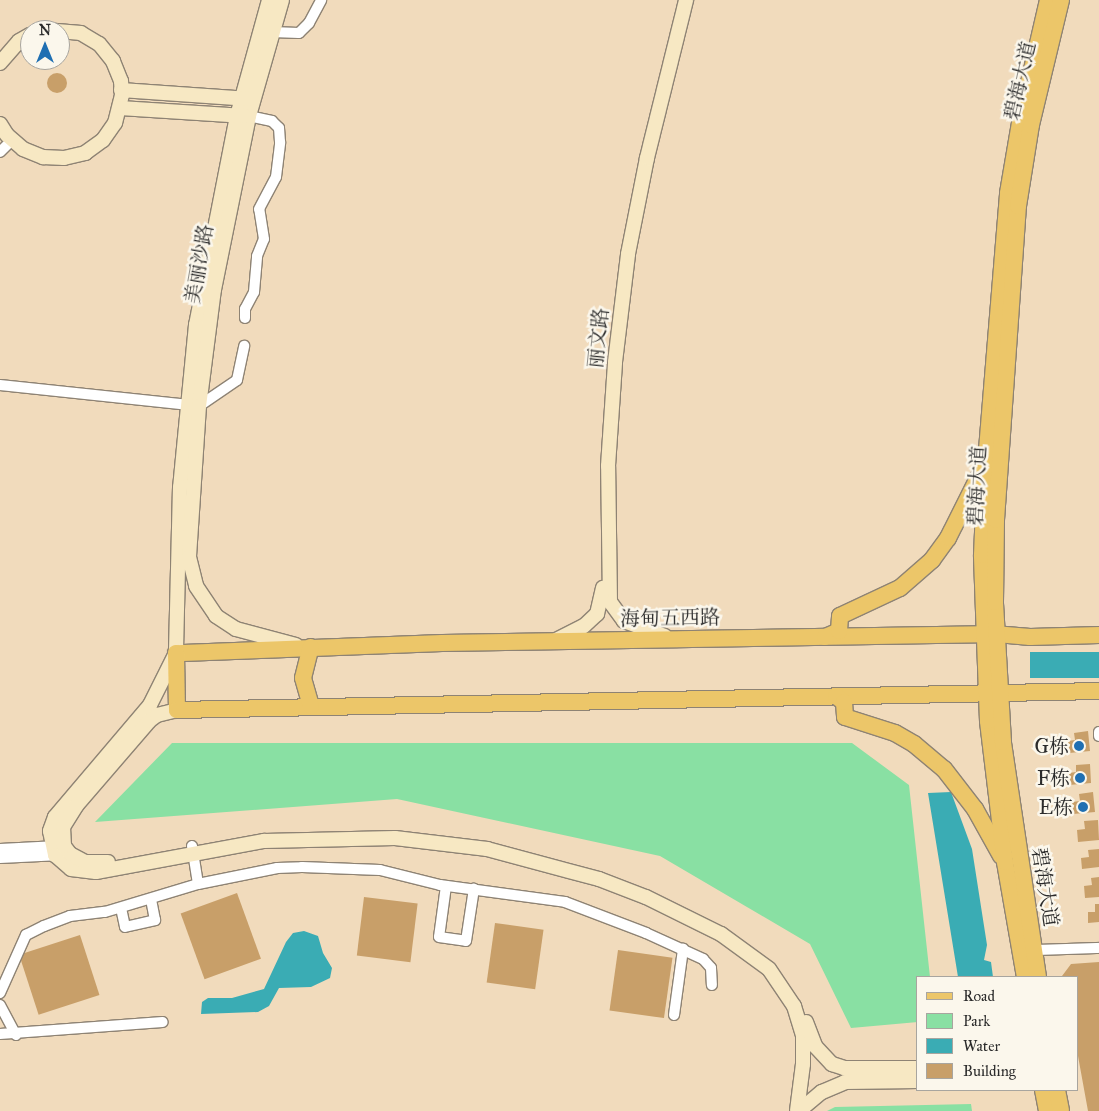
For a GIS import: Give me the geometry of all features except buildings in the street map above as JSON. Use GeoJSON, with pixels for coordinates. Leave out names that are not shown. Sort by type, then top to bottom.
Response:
{"type":"FeatureCollection","features":[{"type":"Feature","properties":{"kind":"main road","name":"碧海大道"},"geometry":{"type":"LineString","coordinates":[[1025,976],[1005,862],[990,634],[982,555],[986,462],[1008,192],[1023,108],[1048,0]]}},
{"type":"Feature","properties":{"kind":"main road","name":"碧海大道"},"geometry":{"type":"LineString","coordinates":[[990,634],[996,493],[1016,225],[1030,132],[1061,0]]}},
{"type":"Feature","properties":{"kind":"main road"},"geometry":{"type":"LineString","coordinates":[[825,637],[839,631],[840,616],[900,588],[932,560],[948,538],[986,462]]}},
{"type":"Feature","properties":{"kind":"main road","name":"海甸五西路"},"geometry":{"type":"LineString","coordinates":[[176,653],[308,647],[551,642],[990,634],[1030,637],[1099,636]]}},
{"type":"Feature","properties":{"kind":"main road"},"geometry":{"type":"LineString","coordinates":[[303,706],[303,678],[308,647]]}},
{"type":"Feature","properties":{"kind":"main road"},"geometry":{"type":"LineString","coordinates":[[176,653],[177,710],[1099,691]]}},
{"type":"Feature","properties":{"kind":"main road","name":"碧海大道"},"geometry":{"type":"LineString","coordinates":[[993,693],[1038,976]]}},
{"type":"Feature","properties":{"kind":"main road"},"geometry":{"type":"LineString","coordinates":[[836,696],[844,702],[846,717],[894,733],[914,744],[944,769],[975,809],[1005,862]]}},
{"type":"Feature","properties":{"kind":"main road"},"geometry":{"type":"LineString","coordinates":[[1043,1091],[1047,1111]]}},
{"type":"Feature","properties":{"kind":"main road"},"geometry":{"type":"LineString","coordinates":[[1057,1091],[1061,1111]]}},
{"type":"Feature","properties":{"kind":"street","name":"美丽沙路"},"geometry":{"type":"LineString","coordinates":[[183,540],[192,405],[207,259],[270,0]]}},
{"type":"Feature","properties":{"kind":"street","name":"美丽沙路"},"geometry":{"type":"LineString","coordinates":[[247,98],[282,0]]}},
{"type":"Feature","properties":{"kind":"street"},"geometry":{"type":"LineString","coordinates":[[272,32],[299,34],[309,23],[321,0]]}},
{"type":"Feature","properties":{"kind":"street","name":"丽文路"},"geometry":{"type":"LineString","coordinates":[[551,642],[584,626],[597,614],[602,602],[605,427],[621,270],[637,176],[680,0]]}},
{"type":"Feature","properties":{"kind":"street","name":"丽文路"},"geometry":{"type":"LineString","coordinates":[[680,640],[630,625],[612,607],[609,592],[608,483],[615,362],[628,254],[647,158],[686,0]]}},
{"type":"Feature","properties":{"kind":"street"},"geometry":{"type":"LineString","coordinates":[[0,124],[12,140],[23,149],[43,157],[64,158],[85,153],[102,140],[116,123],[120,108],[121,90],[113,61],[99,44],[81,33],[70,30]]}},
{"type":"Feature","properties":{"kind":"street"},"geometry":{"type":"LineString","coordinates":[[0,64],[20,40]]}},
{"type":"Feature","properties":{"kind":"street"},"geometry":{"type":"LineString","coordinates":[[121,90],[247,98]]}},
{"type":"Feature","properties":{"kind":"street"},"geometry":{"type":"LineString","coordinates":[[195,113],[197,96]]}},
{"type":"Feature","properties":{"kind":"street"},"geometry":{"type":"LineString","coordinates":[[120,108],[243,116],[272,121],[279,128],[280,142],[276,177],[259,209],[264,239],[256,256],[254,292],[246,308],[246,318]]}},
{"type":"Feature","properties":{"kind":"street"},"geometry":{"type":"LineString","coordinates":[[0,152],[12,140]]}},
{"type":"Feature","properties":{"kind":"street"},"geometry":{"type":"LineString","coordinates":[[0,385],[192,405],[237,380],[244,346]]}},
{"type":"Feature","properties":{"kind":"street"},"geometry":{"type":"LineString","coordinates":[[183,540],[192,577],[202,598],[216,616],[236,629],[308,647]]}},
{"type":"Feature","properties":{"kind":"street"},"geometry":{"type":"LineString","coordinates":[[183,540],[176,653],[150,705],[55,817],[50,831],[71,869],[96,872],[192,849],[305,832],[393,832],[472,840],[594,870],[676,904],[723,928],[760,953],[786,978],[802,1010],[815,1046],[832,1064],[844,1068],[916,1068]]}},
{"type":"Feature","properties":{"kind":"street"},"geometry":{"type":"LineString","coordinates":[[60,850],[63,827],[76,806],[149,721],[177,710]]}},
{"type":"Feature","properties":{"kind":"street"},"geometry":{"type":"LineString","coordinates":[[192,849],[305,838],[395,838],[487,849],[539,860],[646,897],[742,946],[758,958],[785,990],[802,1035],[803,1064],[798,1111]]}},
{"type":"Feature","properties":{"kind":"street"},"geometry":{"type":"LineString","coordinates":[[192,849],[198,884]]}},
{"type":"Feature","properties":{"kind":"street"},"geometry":{"type":"LineString","coordinates":[[0,850],[60,850]]}},
{"type":"Feature","properties":{"kind":"street"},"geometry":{"type":"LineString","coordinates":[[0,858],[60,850]]}},
{"type":"Feature","properties":{"kind":"street"},"geometry":{"type":"LineString","coordinates":[[0,993],[26,935],[70,916],[93,916],[151,900],[198,884],[278,868],[353,866],[446,886],[565,902],[683,949],[708,962],[712,985]]}},
{"type":"Feature","properties":{"kind":"street"},"geometry":{"type":"LineString","coordinates":[[446,886],[438,937],[466,941],[474,889]]}},
{"type":"Feature","properties":{"kind":"street"},"geometry":{"type":"LineString","coordinates":[[121,908],[125,927],[156,920],[151,900]]}},
{"type":"Feature","properties":{"kind":"street"},"geometry":{"type":"LineString","coordinates":[[1034,950],[1099,948]]}},
{"type":"Feature","properties":{"kind":"street"},"geometry":{"type":"LineString","coordinates":[[674,1015],[683,949]]}},
{"type":"Feature","properties":{"kind":"street"},"geometry":{"type":"LineString","coordinates":[[0,1005],[16,1035]]}},
{"type":"Feature","properties":{"kind":"street"},"geometry":{"type":"LineString","coordinates":[[0,1034],[16,1035],[163,1022]]}},
{"type":"Feature","properties":{"kind":"street"},"geometry":{"type":"LineString","coordinates":[[798,1111],[822,1092],[845,1082],[916,1081]]}},
{"type":"Feature","properties":{"kind":"green space"},"geometry":{"type":"Polygon","coordinates":[[[172,743],[852,743],[909,785],[930,976],[916,976],[916,1022],[851,1028],[810,944],[660,856],[397,799],[95,822],[172,743]]]}},
{"type":"Feature","properties":{"kind":"green space"},"geometry":{"type":"Polygon","coordinates":[[[971,1104],[972,1111],[827,1111],[835,1107],[971,1104]]]}},
{"type":"Feature","properties":{"kind":"water"},"geometry":{"type":"Polygon","coordinates":[[[1030,652],[1099,652],[1099,678],[1030,678],[1030,652]]]}},
{"type":"Feature","properties":{"kind":"water"},"geometry":{"type":"Polygon","coordinates":[[[951,792],[972,849],[987,945],[984,960],[991,962],[993,976],[958,976],[928,793],[951,792]]]}},
{"type":"Feature","properties":{"kind":"water"},"geometry":{"type":"Polygon","coordinates":[[[304,931],[318,936],[323,953],[332,968],[330,978],[311,987],[279,988],[269,1006],[258,1012],[201,1014],[202,1002],[208,998],[232,998],[264,989],[286,942],[293,933],[304,931]]]}},
{"type":"Feature","properties":{"kind":"place","name":"G栋"},"geometry":{"type":"Point","coordinates":[1079,746]}},
{"type":"Feature","properties":{"kind":"place","name":"F栋"},"geometry":{"type":"Point","coordinates":[1080,778]}},
{"type":"Feature","properties":{"kind":"place","name":"E栋"},"geometry":{"type":"Point","coordinates":[1083,807]}}]}
